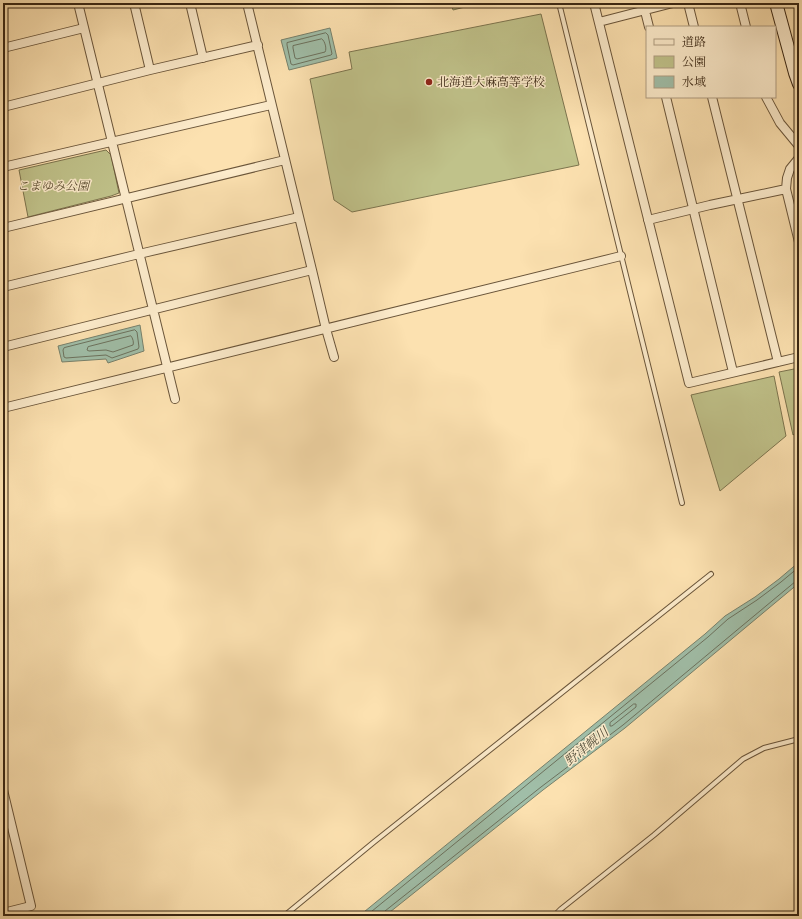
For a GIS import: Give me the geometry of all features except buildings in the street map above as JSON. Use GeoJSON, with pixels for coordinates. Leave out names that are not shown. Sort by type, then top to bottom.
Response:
{"type":"FeatureCollection","features":[{"type":"Feature","properties":{"kind":"street"},"geometry":{"type":"LineString","coordinates":[[78,3],[174,399]]}},
{"type":"Feature","properties":{"kind":"street"},"geometry":{"type":"LineString","coordinates":[[134,3],[150,70]]}},
{"type":"Feature","properties":{"kind":"street"},"geometry":{"type":"LineString","coordinates":[[190,3],[203,58]]}},
{"type":"Feature","properties":{"kind":"street"},"geometry":{"type":"LineString","coordinates":[[247,3],[334,357]]}},
{"type":"Feature","properties":{"kind":"street"},"geometry":{"type":"LineString","coordinates":[[594,3],[689,383],[799,357]]}},
{"type":"Feature","properties":{"kind":"street"},"geometry":{"type":"LineString","coordinates":[[599,22],[644,7],[673,3]]}},
{"type":"Feature","properties":{"kind":"street"},"geometry":{"type":"LineString","coordinates":[[688,3],[694,26]]}},
{"type":"Feature","properties":{"kind":"street"},"geometry":{"type":"LineString","coordinates":[[740,3],[746,26]]}},
{"type":"Feature","properties":{"kind":"street"},"geometry":{"type":"LineString","coordinates":[[776,3],[799,84]]}},
{"type":"Feature","properties":{"kind":"street"},"geometry":{"type":"LineString","coordinates":[[644,7],[649,26]]}},
{"type":"Feature","properties":{"kind":"street"},"geometry":{"type":"LineString","coordinates":[[3,48],[84,28]]}},
{"type":"Feature","properties":{"kind":"street"},"geometry":{"type":"LineString","coordinates":[[3,107],[150,70],[258,45]]}},
{"type":"Feature","properties":{"kind":"street"},"geometry":{"type":"LineString","coordinates":[[666,98],[733,372]]}},
{"type":"Feature","properties":{"kind":"street"},"geometry":{"type":"LineString","coordinates":[[712,98],[778,362]]}},
{"type":"Feature","properties":{"kind":"street"},"geometry":{"type":"LineString","coordinates":[[767,98],[780,123],[799,146]]}},
{"type":"Feature","properties":{"kind":"street"},"geometry":{"type":"LineString","coordinates":[[3,167],[272,105]]}},
{"type":"Feature","properties":{"kind":"street"},"geometry":{"type":"LineString","coordinates":[[799,158],[790,169],[786,189],[799,242]]}},
{"type":"Feature","properties":{"kind":"street"},"geometry":{"type":"LineString","coordinates":[[3,228],[285,160]]}},
{"type":"Feature","properties":{"kind":"street"},"geometry":{"type":"LineString","coordinates":[[648,220],[786,189]]}},
{"type":"Feature","properties":{"kind":"street"},"geometry":{"type":"LineString","coordinates":[[3,287],[299,217]]}},
{"type":"Feature","properties":{"kind":"street"},"geometry":{"type":"LineString","coordinates":[[3,408],[620,256]]}},
{"type":"Feature","properties":{"kind":"street"},"geometry":{"type":"LineString","coordinates":[[3,347],[312,270]]}},
{"type":"Feature","properties":{"kind":"street"},"geometry":{"type":"LineString","coordinates":[[3,790],[31,906],[3,913]]}},
{"type":"Feature","properties":{"kind":"lane"},"geometry":{"type":"LineString","coordinates":[[559,3],[620,256],[682,503]]}},
{"type":"Feature","properties":{"kind":"lane"},"geometry":{"type":"LineString","coordinates":[[284,916],[374,842],[711,574]]}},
{"type":"Feature","properties":{"kind":"lane"},"geometry":{"type":"LineString","coordinates":[[554,916],[654,835],[743,759],[764,748],[799,740]]}},
{"type":"Feature","properties":{"kind":"green space"},"geometry":{"type":"Polygon","coordinates":[[[451,3],[481,3],[453,10],[451,3]]]}},
{"type":"Feature","properties":{"kind":"green space","name":"北海道大麻高等学校"},"geometry":{"type":"Polygon","coordinates":[[[541,14],[579,165],[352,212],[334,200],[310,79],[352,69],[349,52],[541,14]]]}},
{"type":"Feature","properties":{"kind":"green space","name":"こまゆみ公園"},"geometry":{"type":"Polygon","coordinates":[[[106,150],[111,155],[119,193],[28,217],[19,170],[106,150]]]}},
{"type":"Feature","properties":{"kind":"green space"},"geometry":{"type":"Polygon","coordinates":[[[799,368],[799,431],[793,435],[779,372],[799,368]]]}},
{"type":"Feature","properties":{"kind":"green space"},"geometry":{"type":"Polygon","coordinates":[[[774,376],[786,436],[720,491],[691,395],[774,376]]]}},
{"type":"Feature","properties":{"kind":"water"},"geometry":{"type":"Polygon","coordinates":[[[330,28],[337,58],[289,70],[281,40],[330,28]]]}},
{"type":"Feature","properties":{"kind":"water"},"geometry":{"type":"Polygon","coordinates":[[[140,325],[144,351],[108,363],[106,359],[62,362],[58,346],[140,325]]]}},
{"type":"Feature","properties":{"kind":"water","name":"野津幌川"},"geometry":{"type":"Polygon","coordinates":[[[799,562],[799,583],[625,728],[543,790],[385,916],[359,916],[705,634],[725,616],[755,597],[799,562]]]}},
{"type":"Feature","properties":{"kind":"place","name":"北海道大麻高等学校"},"geometry":{"type":"Point","coordinates":[429,82]}}]}
